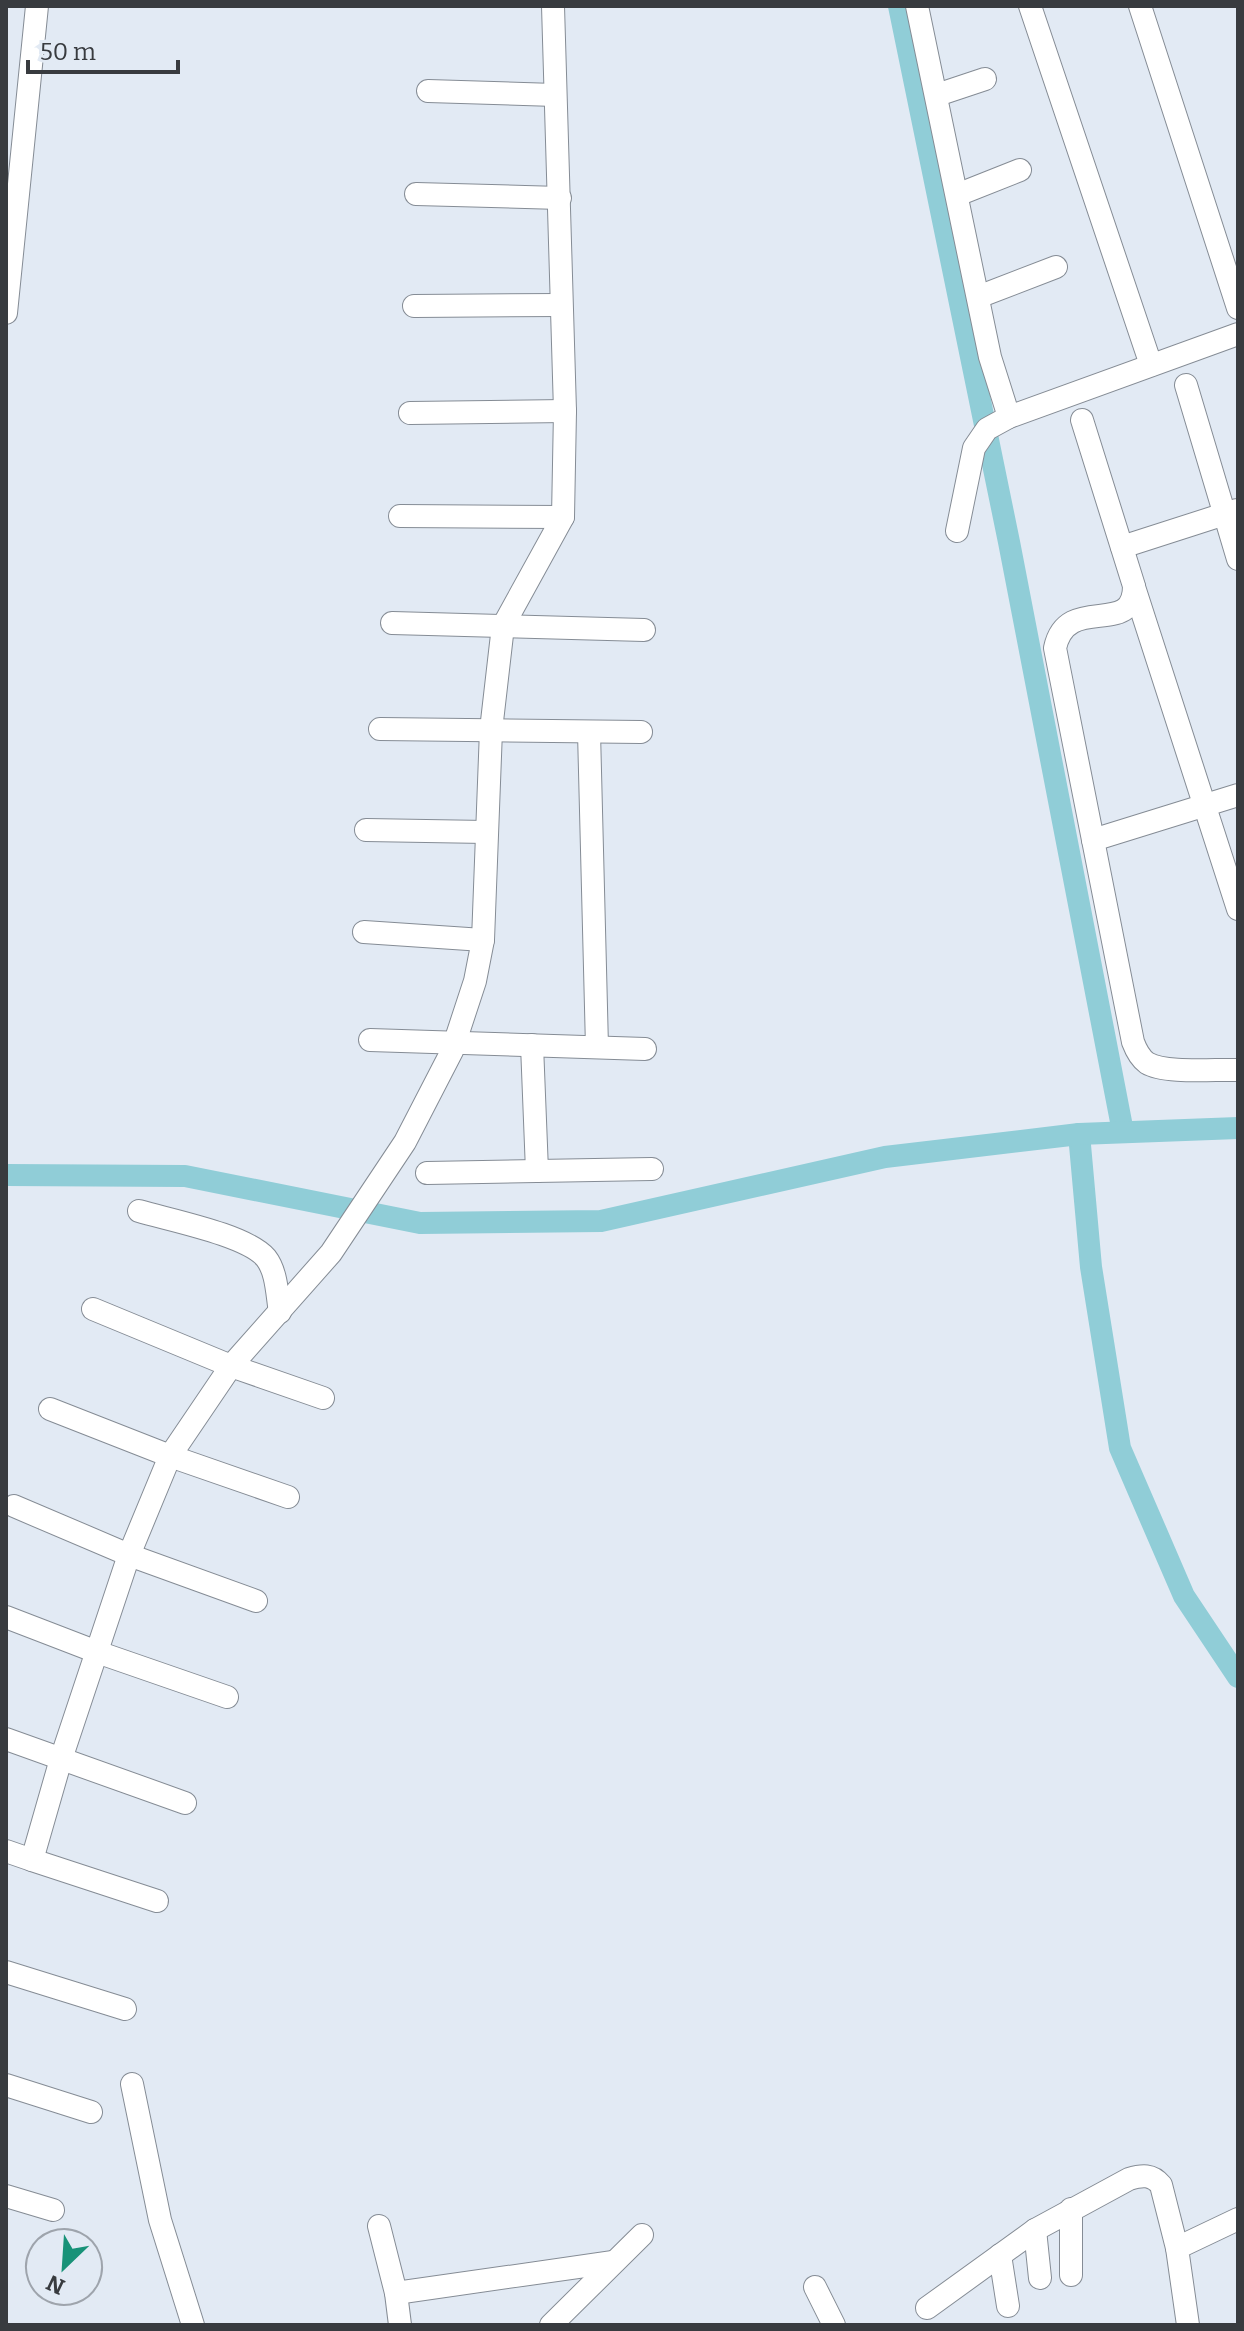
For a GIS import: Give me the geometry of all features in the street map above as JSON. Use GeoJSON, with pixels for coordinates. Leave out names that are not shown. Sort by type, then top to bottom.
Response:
{"type":"FeatureCollection","features":[{"type":"Feature","properties":{"kind":"street"},"geometry":{"type":"LineString","coordinates":[[6,313],[37,6]]}},
{"type":"Feature","properties":{"kind":"street"},"geometry":{"type":"LineString","coordinates":[[32,1860],[61,1759],[129,1555],[170,1456],[231,1366],[331,1253],[405,1142],[440,1077],[475,981],[483,940],[491,730],[503,626],[563,517],[565,411],[553,6]]}},
{"type":"Feature","properties":{"kind":"street"},"geometry":{"type":"LineString","coordinates":[[917,6],[990,357],[1009,417]]}},
{"type":"Feature","properties":{"kind":"street"},"geometry":{"type":"LineString","coordinates":[[1030,6],[1151,365]]}},
{"type":"Feature","properties":{"kind":"street"},"geometry":{"type":"LineString","coordinates":[[1140,6],[1238,308]]}},
{"type":"Feature","properties":{"kind":"street"},"geometry":{"type":"LineString","coordinates":[[937,95],[985,79]]}},
{"type":"Feature","properties":{"kind":"street"},"geometry":{"type":"LineString","coordinates":[[428,91],[555,95]]}},
{"type":"Feature","properties":{"kind":"street"},"geometry":{"type":"LineString","coordinates":[[957,195],[1020,170]]}},
{"type":"Feature","properties":{"kind":"street"},"geometry":{"type":"LineString","coordinates":[[416,194],[560,198]]}},
{"type":"Feature","properties":{"kind":"street"},"geometry":{"type":"LineString","coordinates":[[978,297],[1056,267]]}},
{"type":"Feature","properties":{"kind":"street"},"geometry":{"type":"LineString","coordinates":[[414,306],[561,305]]}},
{"type":"Feature","properties":{"kind":"street"},"geometry":{"type":"LineString","coordinates":[[957,531],[974,448],[987,429],[1009,417],[1238,334]]}},
{"type":"Feature","properties":{"kind":"street"},"geometry":{"type":"LineString","coordinates":[[1186,385],[1231,512],[1238,559]]}},
{"type":"Feature","properties":{"kind":"street"},"geometry":{"type":"LineString","coordinates":[[410,413],[565,411]]}},
{"type":"Feature","properties":{"kind":"street"},"geometry":{"type":"LineString","coordinates":[[1082,420],[1238,909]]}},
{"type":"Feature","properties":{"kind":"street"},"geometry":{"type":"LineString","coordinates":[[1122,547],[1231,512]]}},
{"type":"Feature","properties":{"kind":"street"},"geometry":{"type":"LineString","coordinates":[[400,516],[563,517]]}},
{"type":"Feature","properties":{"kind":"street"},"geometry":{"type":"LineString","coordinates":[[1134,586],[1130,607],[1120,612],[1077,619],[1058,632],[1055,648],[1133,1042],[1137,1053],[1148,1063],[1161,1068],[1238,1070]]}},
{"type":"Feature","properties":{"kind":"street"},"geometry":{"type":"LineString","coordinates":[[392,623],[644,630]]}},
{"type":"Feature","properties":{"kind":"street"},"geometry":{"type":"LineString","coordinates":[[380,729],[641,732]]}},
{"type":"Feature","properties":{"kind":"street"},"geometry":{"type":"LineString","coordinates":[[589,732],[597,1047]]}},
{"type":"Feature","properties":{"kind":"street"},"geometry":{"type":"LineString","coordinates":[[1093,840],[1238,795]]}},
{"type":"Feature","properties":{"kind":"street"},"geometry":{"type":"LineString","coordinates":[[366,830],[486,832]]}},
{"type":"Feature","properties":{"kind":"street"},"geometry":{"type":"LineString","coordinates":[[364,932],[483,940]]}},
{"type":"Feature","properties":{"kind":"street"},"geometry":{"type":"LineString","coordinates":[[370,1040],[645,1049]]}},
{"type":"Feature","properties":{"kind":"street"},"geometry":{"type":"LineString","coordinates":[[532,1045],[537,1171]]}},
{"type":"Feature","properties":{"kind":"street"},"geometry":{"type":"LineString","coordinates":[[427,1173],[652,1169]]}},
{"type":"Feature","properties":{"kind":"street"},"geometry":{"type":"LineString","coordinates":[[139,1211],[213,1232],[247,1245],[266,1258],[273,1273],[280,1312]]}},
{"type":"Feature","properties":{"kind":"street"},"geometry":{"type":"LineString","coordinates":[[93,1309],[231,1366],[323,1398]]}},
{"type":"Feature","properties":{"kind":"street"},"geometry":{"type":"LineString","coordinates":[[50,1409],[170,1456],[288,1497]]}},
{"type":"Feature","properties":{"kind":"street"},"geometry":{"type":"LineString","coordinates":[[14,1506],[129,1555],[256,1601]]}},
{"type":"Feature","properties":{"kind":"street"},"geometry":{"type":"LineString","coordinates":[[6,1617],[227,1697]]}},
{"type":"Feature","properties":{"kind":"street"},"geometry":{"type":"LineString","coordinates":[[6,1739],[185,1803]]}},
{"type":"Feature","properties":{"kind":"street"},"geometry":{"type":"LineString","coordinates":[[6,1851],[157,1901]]}},
{"type":"Feature","properties":{"kind":"street"},"geometry":{"type":"LineString","coordinates":[[6,1972],[125,2009]]}},
{"type":"Feature","properties":{"kind":"street"},"geometry":{"type":"LineString","coordinates":[[132,2084],[160,2220],[193,2325]]}},
{"type":"Feature","properties":{"kind":"street"},"geometry":{"type":"LineString","coordinates":[[6,2085],[91,2112]]}},
{"type":"Feature","properties":{"kind":"street"},"geometry":{"type":"LineString","coordinates":[[927,2308],[1035,2230],[1140,2176],[1156,2179],[1161,2185],[1177,2248],[1188,2325]]}},
{"type":"Feature","properties":{"kind":"street"},"geometry":{"type":"LineString","coordinates":[[6,2196],[53,2210]]}},
{"type":"Feature","properties":{"kind":"street"},"geometry":{"type":"LineString","coordinates":[[1071,2209],[1071,2275]]}},
{"type":"Feature","properties":{"kind":"street"},"geometry":{"type":"LineString","coordinates":[[1177,2248],[1238,2219]]}},
{"type":"Feature","properties":{"kind":"street"},"geometry":{"type":"LineString","coordinates":[[379,2226],[394,2277],[400,2325]]}},
{"type":"Feature","properties":{"kind":"street"},"geometry":{"type":"LineString","coordinates":[[1035,2230],[1040,2278]]}},
{"type":"Feature","properties":{"kind":"street"},"geometry":{"type":"LineString","coordinates":[[551,2325],[642,2235]]}},
{"type":"Feature","properties":{"kind":"street"},"geometry":{"type":"LineString","coordinates":[[1000,2255],[1008,2306]]}},
{"type":"Feature","properties":{"kind":"street"},"geometry":{"type":"LineString","coordinates":[[396,2293],[613,2262]]}},
{"type":"Feature","properties":{"kind":"street"},"geometry":{"type":"LineString","coordinates":[[815,2287],[834,2325]]}},
{"type":"Feature","properties":{"kind":"waterway"},"geometry":{"type":"LineString","coordinates":[[899,6],[1009,542],[1123,1132]]}},
{"type":"Feature","properties":{"kind":"waterway"},"geometry":{"type":"LineString","coordinates":[[6,1175],[185,1176],[420,1223],[601,1221],[885,1157],[1079,1134],[1238,1128]]}},
{"type":"Feature","properties":{"kind":"waterway"},"geometry":{"type":"LineString","coordinates":[[1079,1134],[1091,1267],[1120,1448],[1184,1596],[1238,1677]]}}]}
